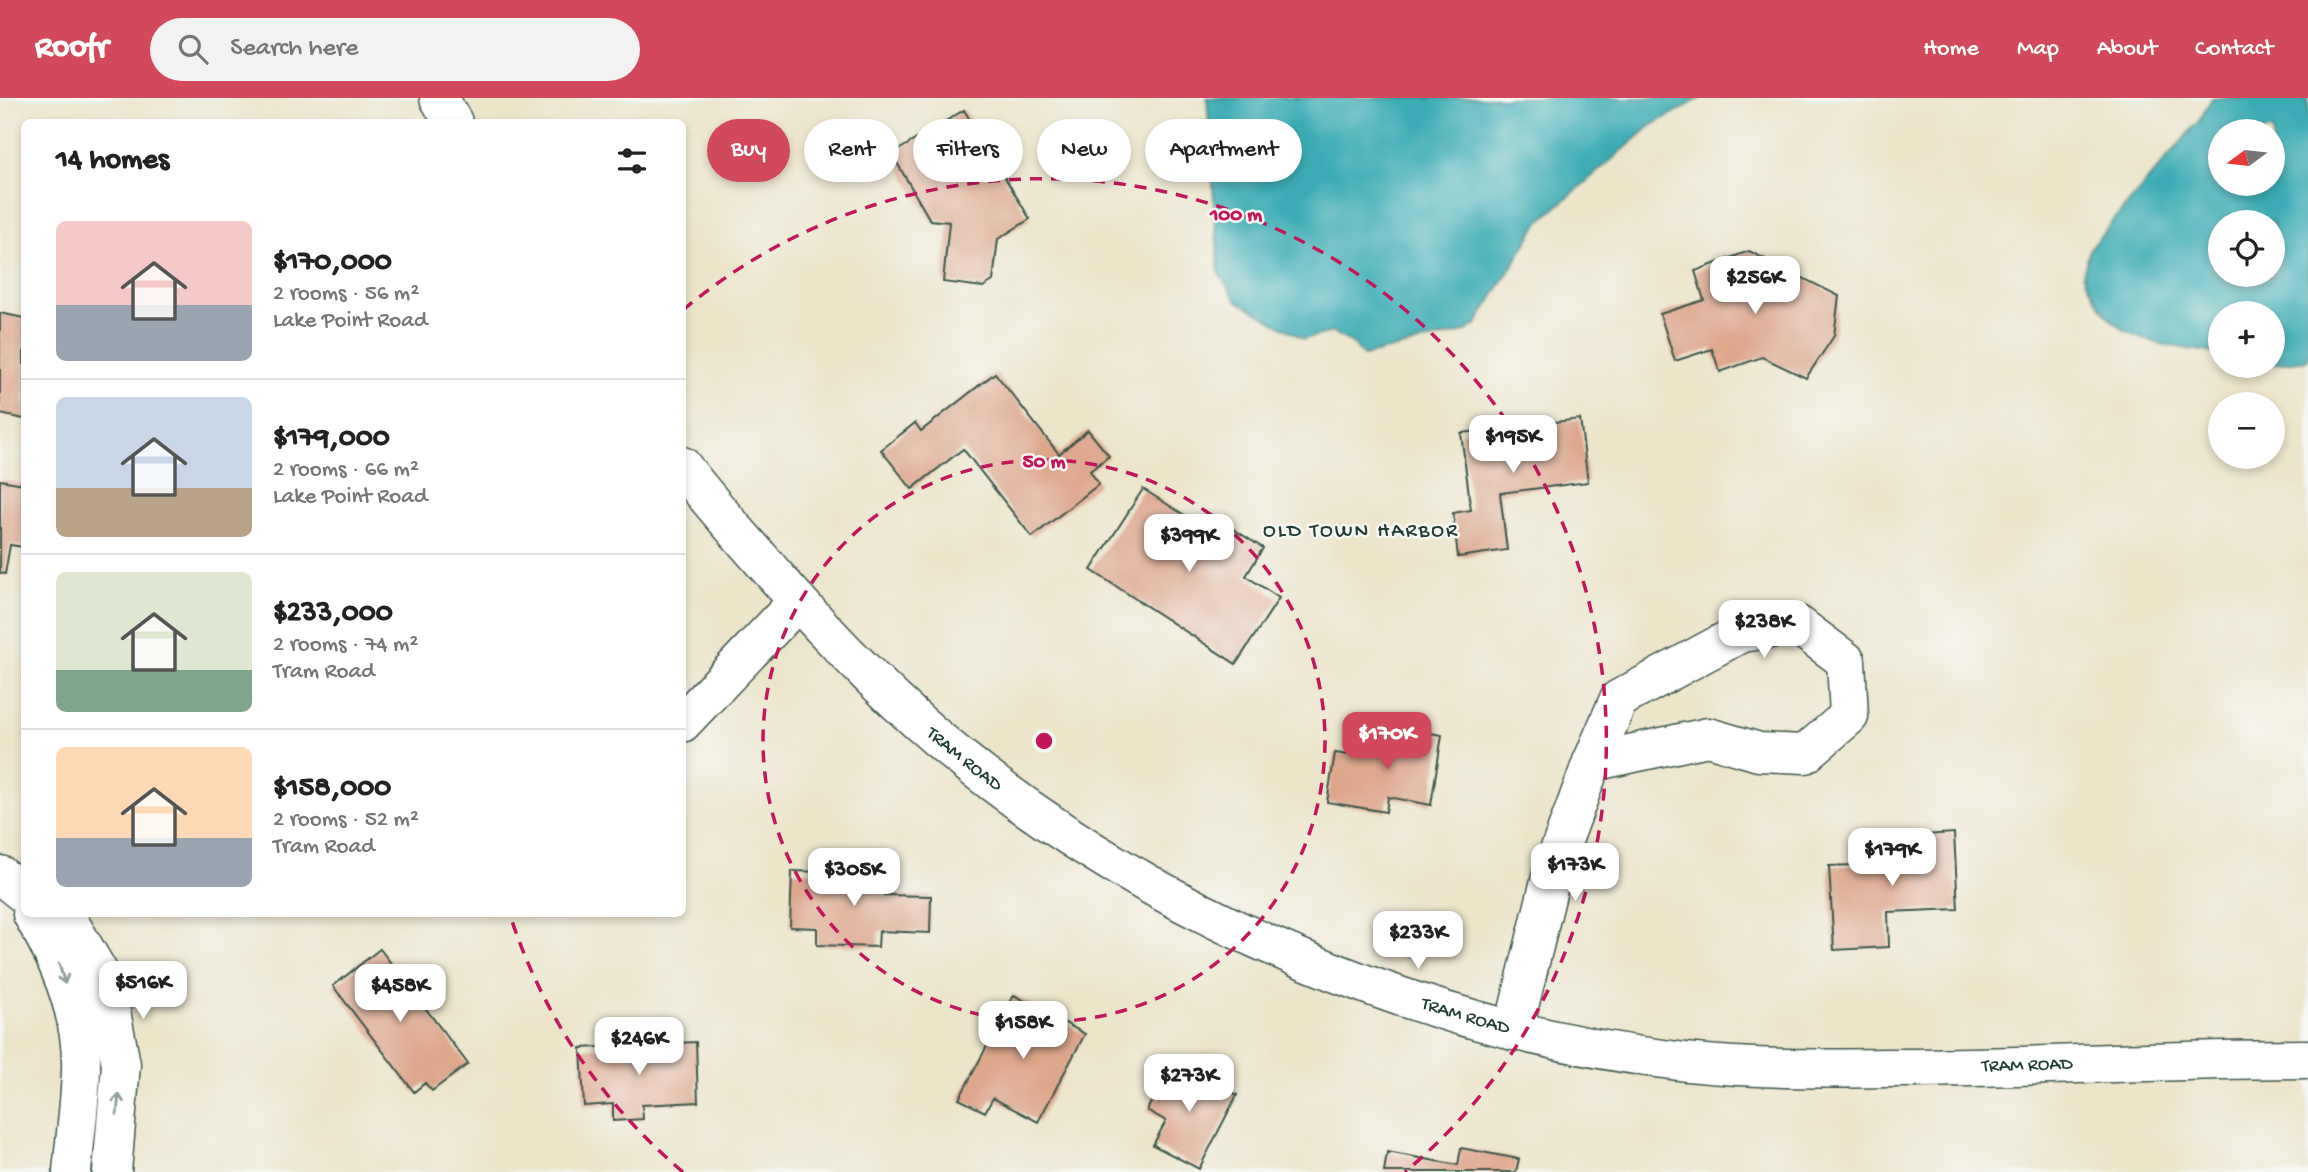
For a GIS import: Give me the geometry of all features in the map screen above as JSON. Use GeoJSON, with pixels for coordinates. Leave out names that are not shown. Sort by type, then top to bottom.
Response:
{"type":"FeatureCollection","features":[{"type":"Feature","properties":{"kind":"street"},"geometry":{"type":"LineString","coordinates":[[439,98],[451,119]]}},
{"type":"Feature","properties":{"kind":"street","name":"TRAM ROAD"},"geometry":{"type":"LineString","coordinates":[[686,471],[797,601],[892,699],[960,758],[1107,858],[1262,942],[1332,972],[1427,1006],[1513,1031],[1600,1049],[1687,1062],[1776,1069],[1964,1068],[2308,1059]]}},
{"type":"Feature","properties":{"kind":"street"},"geometry":{"type":"LineString","coordinates":[[686,719],[797,601]]}},
{"type":"Feature","properties":{"kind":"street"},"geometry":{"type":"LineString","coordinates":[[1513,1031],[1554,865],[1592,762],[1619,699],[1741,633],[1798,625],[1846,662],[1849,716],[1805,754],[1759,752],[1708,737],[1592,762]]}},
{"type":"Feature","properties":{"kind":"street"},"geometry":{"type":"LineString","coordinates":[[34,917],[57,956],[72,1008],[81,1068],[72,1172]]}},
{"type":"Feature","properties":{"kind":"street"},"geometry":{"type":"LineString","coordinates":[[62,917],[68,920],[106,985],[121,1064],[112,1172]]}},
{"type":"Feature","properties":{"kind":"water"},"geometry":{"type":"Polygon","coordinates":[[[1207,98],[1701,98],[1652,125],[1539,222],[1476,325],[1464,332],[1363,356],[1355,346],[1333,332],[1304,339],[1236,300],[1219,273],[1213,182],[1302,182],[1302,119],[1208,119],[1207,98]]]}},
{"type":"Feature","properties":{"kind":"water"},"geometry":{"type":"Polygon","coordinates":[[[2212,98],[2308,98],[2308,360],[2285,363],[2285,301],[2208,301],[2208,352],[2152,342],[2127,331],[2106,313],[2083,274],[2090,248],[2199,121],[2212,98]]]}},
{"type":"Feature","properties":{"kind":"building"},"geometry":{"type":"Polygon","coordinates":[[[964,110],[969,119],[949,119],[964,110]]]}},
{"type":"Feature","properties":{"kind":"building"},"geometry":{"type":"Polygon","coordinates":[[[913,141],[913,182],[1008,182],[1030,219],[998,239],[993,281],[983,287],[943,282],[949,222],[930,220],[899,166],[899,150],[913,141]]]}},
{"type":"Feature","properties":{"kind":"building"},"geometry":{"type":"Polygon","coordinates":[[[1749,251],[1839,296],[1834,336],[1806,378],[1762,357],[1720,372],[1712,349],[1675,361],[1660,314],[1704,300],[1695,271],[1749,251]]]}},
{"type":"Feature","properties":{"kind":"building"},"geometry":{"type":"Polygon","coordinates":[[[0,313],[21,317],[21,418],[0,414],[0,313]]]}},
{"type":"Feature","properties":{"kind":"building"},"geometry":{"type":"Polygon","coordinates":[[[995,373],[1059,454],[1088,430],[1109,456],[1090,471],[1099,484],[1032,537],[963,449],[912,489],[881,450],[915,423],[921,431],[995,373]]]}},
{"type":"Feature","properties":{"kind":"building"},"geometry":{"type":"Polygon","coordinates":[[[1580,419],[1588,482],[1500,493],[1507,550],[1458,557],[1453,513],[1471,510],[1461,433],[1580,419]]]}},
{"type":"Feature","properties":{"kind":"building"},"geometry":{"type":"Polygon","coordinates":[[[0,480],[21,484],[21,547],[10,545],[5,574],[0,573],[0,480]]]}},
{"type":"Feature","properties":{"kind":"building"},"geometry":{"type":"Polygon","coordinates":[[[1143,489],[1186,516],[1182,523],[1196,533],[1208,513],[1263,548],[1246,576],[1279,598],[1236,664],[1091,570],[1143,489]]]}},
{"type":"Feature","properties":{"kind":"building"},"geometry":{"type":"Polygon","coordinates":[[[1395,727],[1442,735],[1431,805],[1388,797],[1386,812],[1327,802],[1335,753],[1354,756],[1356,741],[1392,747],[1395,727]]]}},
{"type":"Feature","properties":{"kind":"building"},"geometry":{"type":"Polygon","coordinates":[[[1954,833],[1958,909],[1888,912],[1889,947],[1834,950],[1829,866],[1878,864],[1876,838],[1954,833]]]}},
{"type":"Feature","properties":{"kind":"building"},"geometry":{"type":"Polygon","coordinates":[[[792,871],[885,874],[884,895],[931,896],[930,933],[879,931],[878,947],[817,945],[817,928],[790,927],[792,871]]]}},
{"type":"Feature","properties":{"kind":"building"},"geometry":{"type":"Polygon","coordinates":[[[380,949],[468,1064],[432,1091],[425,1083],[414,1092],[333,986],[380,949]]]}},
{"type":"Feature","properties":{"kind":"building"},"geometry":{"type":"Polygon","coordinates":[[[1014,995],[1085,1034],[1038,1122],[993,1098],[985,1112],[959,1099],[1014,995]]]}},
{"type":"Feature","properties":{"kind":"building"},"geometry":{"type":"Polygon","coordinates":[[[696,1042],[698,1102],[642,1105],[643,1119],[613,1121],[613,1104],[584,1106],[581,1048],[696,1042]]]}},
{"type":"Feature","properties":{"kind":"building"},"geometry":{"type":"Polygon","coordinates":[[[1172,1062],[1237,1095],[1199,1169],[1153,1145],[1166,1121],[1147,1110],[1172,1062]]]}},
{"type":"Feature","properties":{"kind":"building"},"geometry":{"type":"Polygon","coordinates":[[[1461,1148],[1519,1159],[1516,1172],[1384,1172],[1387,1152],[1458,1165],[1461,1148]]]}},
{"type":"Feature","properties":{"kind":"district","name":"OLD TOWN HARBOR"},"geometry":{"type":"Point","coordinates":[1361,532]}}]}
